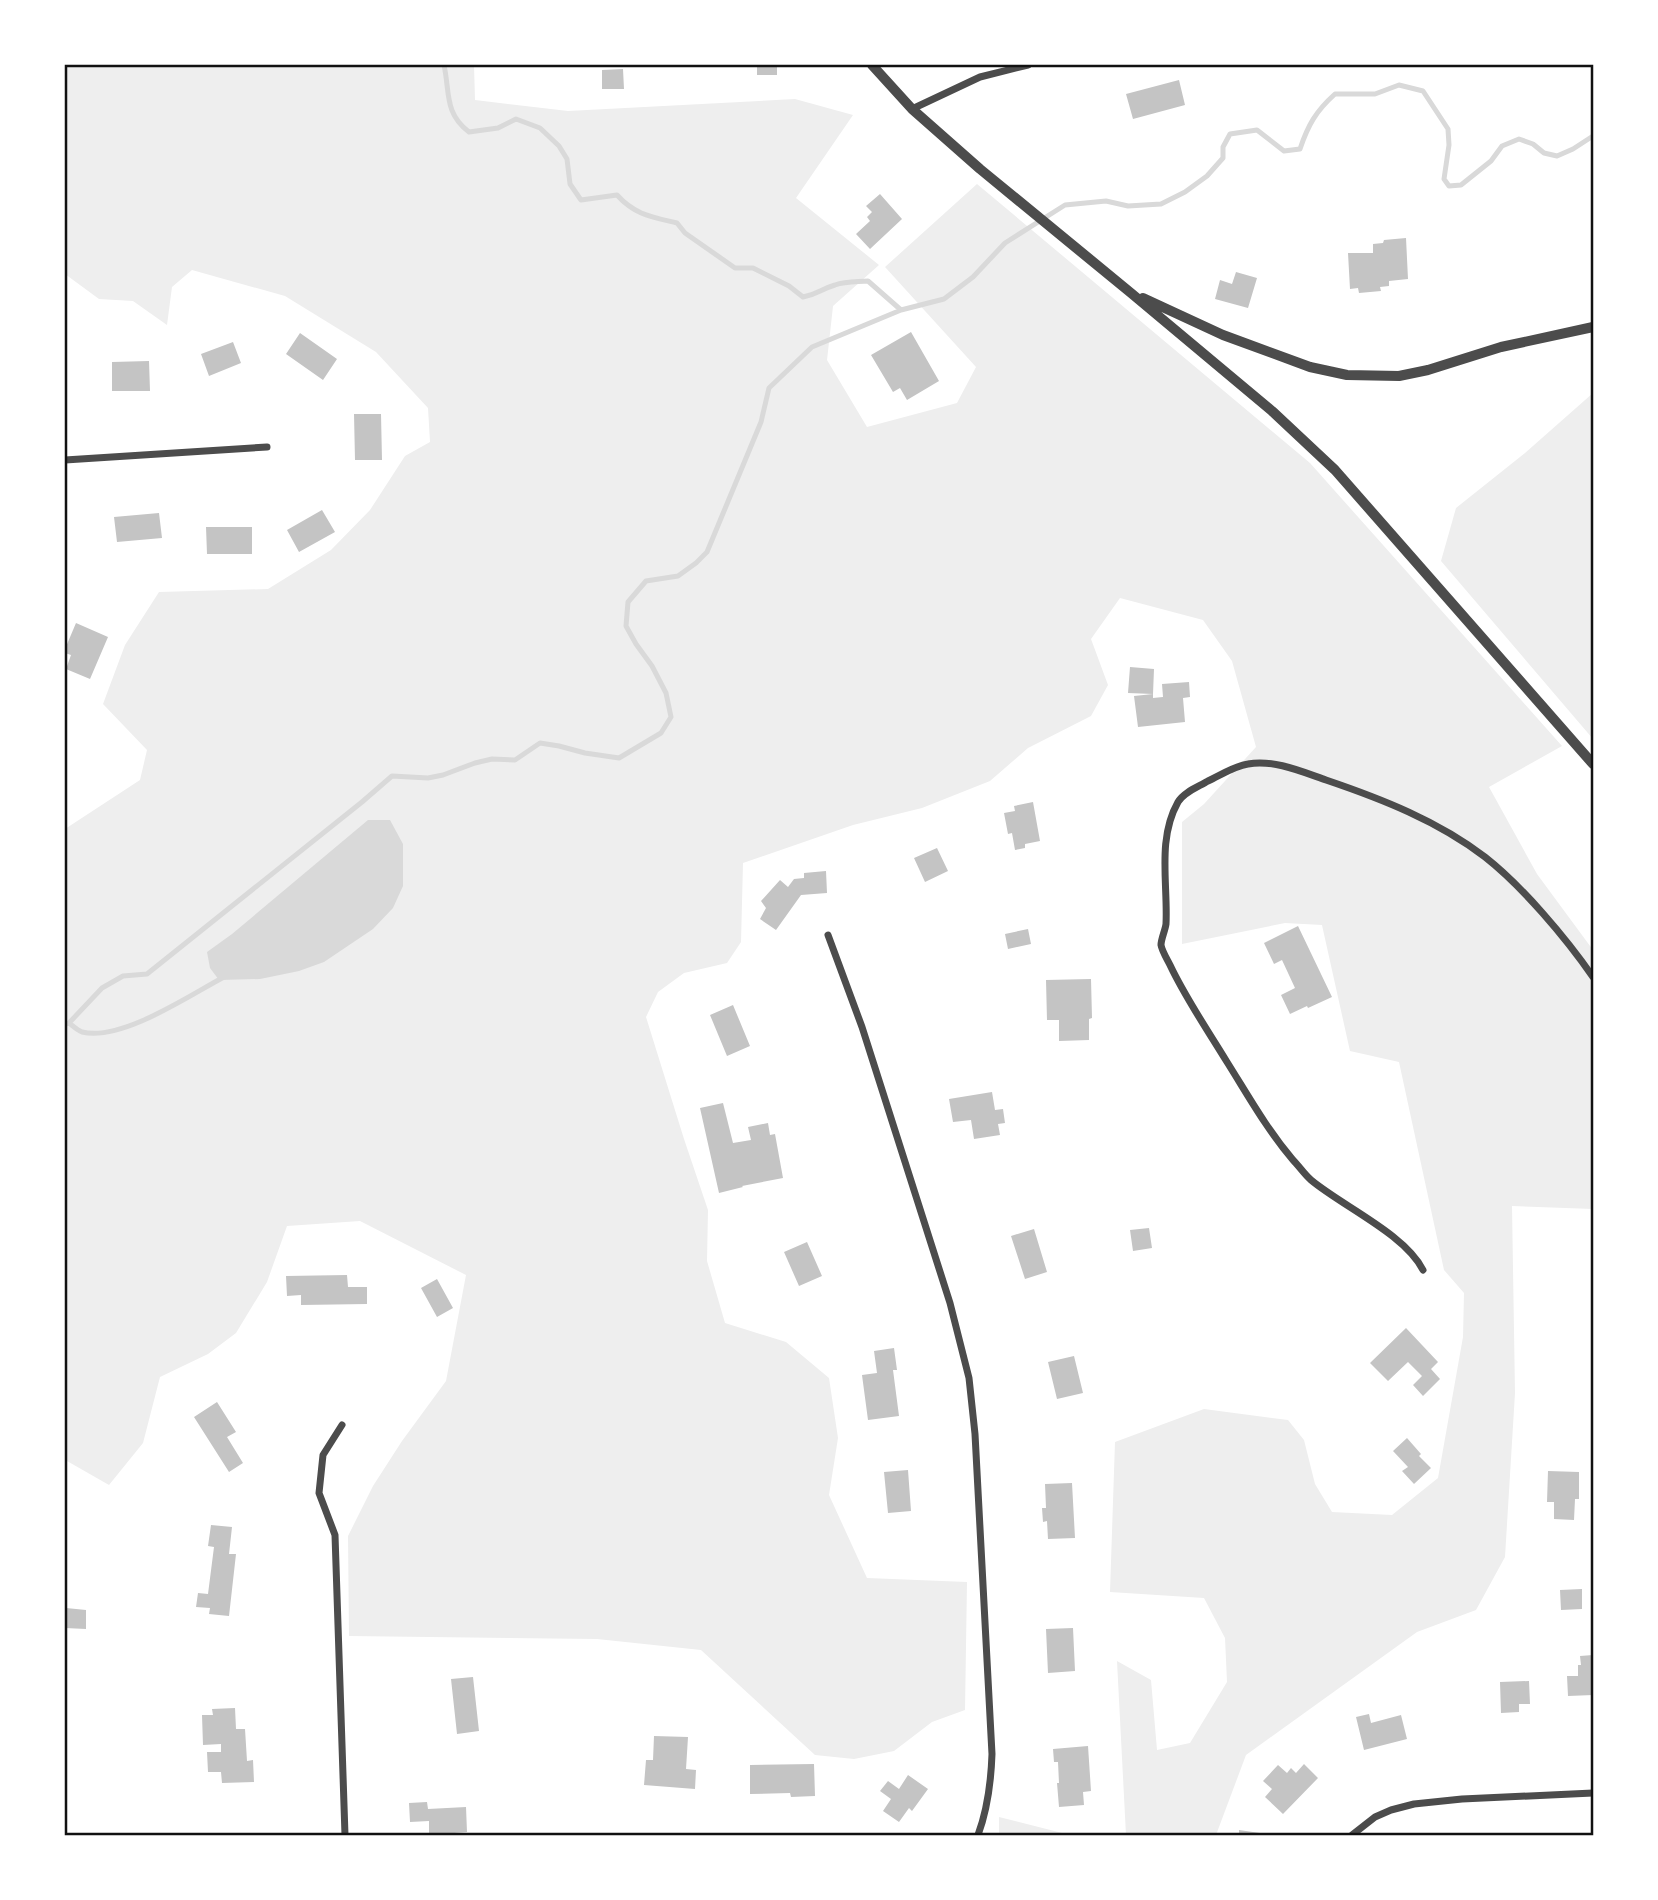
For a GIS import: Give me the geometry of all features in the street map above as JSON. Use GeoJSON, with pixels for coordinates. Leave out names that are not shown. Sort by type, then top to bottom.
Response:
{"type":"FeatureCollection","features":[{"type":"Feature","properties":{"kind":"street"},"geometry":{"type":"LineString","coordinates":[[872,65],[912,109],[980,169],[1272,411],[1335,470],[1593,764]]}},
{"type":"Feature","properties":{"kind":"street"},"geometry":{"type":"LineString","coordinates":[[912,109],[980,77],[1028,65]]}},
{"type":"Feature","properties":{"kind":"street"},"geometry":{"type":"LineString","coordinates":[[1131,293],[1223,335],[1310,366],[1347,375],[1399,376],[1428,370],[1501,347],[1593,327]]}},
{"type":"Feature","properties":{"kind":"street"},"geometry":{"type":"LineString","coordinates":[[65,460],[267,447]]}},
{"type":"Feature","properties":{"kind":"street"},"geometry":{"type":"LineString","coordinates":[[1423,1270],[1418,1260],[1398,1241],[1310,1179],[1256,1111],[1184,995],[1161,946],[1166,924],[1164,862],[1168,830],[1180,799],[1227,771],[1248,764],[1272,764],[1305,772],[1373,796],[1447,831],[1486,858],[1545,917],[1593,977]]}},
{"type":"Feature","properties":{"kind":"street"},"geometry":{"type":"LineString","coordinates":[[828,935],[862,1027],[950,1303],[969,1378],[975,1434],[992,1754],[987,1811],[978,1835]]}},
{"type":"Feature","properties":{"kind":"street"},"geometry":{"type":"LineString","coordinates":[[342,1425],[323,1455],[318,1493],[335,1535],[345,1835]]}},
{"type":"Feature","properties":{"kind":"street"},"geometry":{"type":"LineString","coordinates":[[1352,1835],[1375,1817],[1413,1804],[1593,1793]]}},
{"type":"Feature","properties":{"kind":"shaded area"},"geometry":{"type":"Polygon","coordinates":[[[65,65],[474,65],[475,100],[568,111],[795,99],[853,115],[796,198],[879,265],[833,306],[827,360],[867,427],[957,403],[976,367],[885,267],[977,184],[1310,463],[1562,746],[1489,787],[1537,874],[1593,950],[1593,1209],[1512,1206],[1515,1393],[1505,1557],[1476,1610],[1417,1632],[1246,1755],[1216,1835],[1126,1835],[1117,1661],[1151,1680],[1157,1750],[1190,1743],[1227,1682],[1225,1638],[1204,1598],[1110,1592],[1115,1442],[1204,1409],[1288,1420],[1304,1440],[1315,1484],[1332,1512],[1392,1515],[1438,1478],[1463,1337],[1464,1293],[1444,1270],[1399,1062],[1350,1051],[1322,925],[1285,923],[1182,944],[1182,822],[1204,804],[1256,747],[1232,661],[1203,620],[1120,598],[1091,639],[1108,685],[1091,716],[1028,748],[990,781],[922,808],[853,825],[743,863],[741,942],[727,963],[684,973],[658,992],[646,1017],[708,1210],[707,1261],[725,1323],[786,1342],[829,1378],[838,1438],[829,1495],[867,1578],[967,1582],[965,1710],[932,1722],[894,1751],[854,1759],[815,1755],[701,1650],[597,1639],[349,1636],[348,1536],[373,1486],[446,1381],[466,1275],[360,1221],[287,1226],[267,1282],[236,1333],[208,1354],[160,1377],[143,1443],[109,1485],[67,1461],[65,829],[140,780],[147,750],[103,704],[125,645],[159,592],[268,589],[331,550],[370,510],[405,456],[430,442],[428,408],[376,352],[285,296],[192,270],[172,287],[167,325],[133,301],[99,299],[65,274],[65,65]]]}},
{"type":"Feature","properties":{"kind":"shaded area"},"geometry":{"type":"Polygon","coordinates":[[[1593,393],[1593,739],[1441,561],[1456,508],[1525,453],[1593,393]]]}},
{"type":"Feature","properties":{"kind":"shaded area"},"geometry":{"type":"Polygon","coordinates":[[[368,820],[390,820],[403,844],[403,886],[393,908],[373,929],[324,962],[299,971],[260,979],[219,980],[210,968],[207,952],[368,820]]]}},
{"type":"Feature","properties":{"kind":"shaded area"},"geometry":{"type":"Polygon","coordinates":[[[999,1817],[1070,1835],[999,1835],[999,1817]]]}},
{"type":"Feature","properties":{"kind":"building"},"geometry":{"type":"Polygon","coordinates":[[[757,65],[777,65],[777,75],[757,75],[757,65]]]}},
{"type":"Feature","properties":{"kind":"building"},"geometry":{"type":"Polygon","coordinates":[[[623,69],[624,89],[602,89],[602,70],[623,69]]]}},
{"type":"Feature","properties":{"kind":"building"},"geometry":{"type":"Polygon","coordinates":[[[1179,80],[1185,105],[1133,119],[1126,94],[1179,80]]]}},
{"type":"Feature","properties":{"kind":"building"},"geometry":{"type":"Polygon","coordinates":[[[880,194],[902,219],[870,249],[856,234],[870,221],[867,217],[872,212],[866,206],[880,194]]]}},
{"type":"Feature","properties":{"kind":"building"},"geometry":{"type":"Polygon","coordinates":[[[1406,238],[1408,279],[1389,281],[1389,286],[1380,287],[1381,291],[1359,293],[1358,288],[1350,289],[1348,253],[1373,253],[1373,244],[1406,238]]]}},
{"type":"Feature","properties":{"kind":"building"},"geometry":{"type":"Polygon","coordinates":[[[1236,272],[1257,278],[1248,308],[1215,299],[1220,280],[1232,284],[1236,272]]]}},
{"type":"Feature","properties":{"kind":"building"},"geometry":{"type":"Polygon","coordinates":[[[911,332],[939,381],[907,400],[900,388],[893,392],[871,355],[911,332]]]}},
{"type":"Feature","properties":{"kind":"building"},"geometry":{"type":"Polygon","coordinates":[[[300,333],[337,359],[323,380],[286,354],[300,333]]]}},
{"type":"Feature","properties":{"kind":"building"},"geometry":{"type":"Polygon","coordinates":[[[233,342],[241,363],[209,376],[201,354],[233,342]]]}},
{"type":"Feature","properties":{"kind":"building"},"geometry":{"type":"Polygon","coordinates":[[[149,361],[150,391],[112,391],[112,362],[149,361]]]}},
{"type":"Feature","properties":{"kind":"building"},"geometry":{"type":"Polygon","coordinates":[[[354,414],[381,414],[382,460],[355,460],[354,414]]]}},
{"type":"Feature","properties":{"kind":"building"},"geometry":{"type":"Polygon","coordinates":[[[322,510],[335,532],[299,552],[287,530],[322,510]]]}},
{"type":"Feature","properties":{"kind":"building"},"geometry":{"type":"Polygon","coordinates":[[[159,513],[162,538],[117,542],[114,517],[159,513]]]}},
{"type":"Feature","properties":{"kind":"building"},"geometry":{"type":"Polygon","coordinates":[[[206,527],[252,527],[252,554],[207,554],[206,527]]]}},
{"type":"Feature","properties":{"kind":"building"},"geometry":{"type":"Polygon","coordinates":[[[76,623],[108,637],[90,679],[66,669],[71,655],[65,653],[65,649],[76,623]]]}},
{"type":"Feature","properties":{"kind":"building"},"geometry":{"type":"Polygon","coordinates":[[[1130,667],[1154,669],[1153,694],[1128,693],[1130,667]]]}},
{"type":"Feature","properties":{"kind":"building"},"geometry":{"type":"Polygon","coordinates":[[[1189,682],[1190,697],[1183,698],[1185,722],[1138,727],[1134,696],[1153,694],[1153,698],[1163,697],[1162,684],[1189,682]]]}},
{"type":"Feature","properties":{"kind":"building"},"geometry":{"type":"Polygon","coordinates":[[[1033,802],[1040,841],[1025,844],[1025,848],[1015,850],[1012,833],[1008,834],[1004,813],[1015,811],[1014,806],[1033,802]]]}},
{"type":"Feature","properties":{"kind":"building"},"geometry":{"type":"Polygon","coordinates":[[[937,848],[948,871],[925,882],[914,858],[937,848]]]}},
{"type":"Feature","properties":{"kind":"building"},"geometry":{"type":"Polygon","coordinates":[[[826,871],[827,893],[801,895],[776,930],[760,919],[766,908],[761,901],[780,880],[788,887],[794,879],[804,878],[804,873],[826,871]]]}},
{"type":"Feature","properties":{"kind":"building"},"geometry":{"type":"Polygon","coordinates":[[[1298,926],[1332,997],[1290,1014],[1281,995],[1295,988],[1282,960],[1274,964],[1264,943],[1298,926]]]}},
{"type":"Feature","properties":{"kind":"building"},"geometry":{"type":"Polygon","coordinates":[[[1028,929],[1031,944],[1008,949],[1005,934],[1028,929]]]}},
{"type":"Feature","properties":{"kind":"building"},"geometry":{"type":"Polygon","coordinates":[[[1091,979],[1092,1018],[1089,1019],[1089,1040],[1059,1041],[1059,1020],[1047,1020],[1046,980],[1091,979]]]}},
{"type":"Feature","properties":{"kind":"building"},"geometry":{"type":"Polygon","coordinates":[[[733,1005],[750,1046],[727,1056],[710,1015],[733,1005]]]}},
{"type":"Feature","properties":{"kind":"building"},"geometry":{"type":"Polygon","coordinates":[[[992,1092],[995,1110],[1003,1109],[1005,1123],[998,1124],[1000,1135],[974,1139],[971,1120],[953,1122],[949,1099],[992,1092]]]}},
{"type":"Feature","properties":{"kind":"building"},"geometry":{"type":"Polygon","coordinates":[[[723,1103],[733,1143],[751,1140],[748,1127],[768,1123],[770,1135],[775,1134],[783,1178],[719,1193],[700,1108],[723,1103]]]}},
{"type":"Feature","properties":{"kind":"building"},"geometry":{"type":"Polygon","coordinates":[[[1149,1228],[1152,1248],[1133,1251],[1130,1230],[1149,1228]]]}},
{"type":"Feature","properties":{"kind":"building"},"geometry":{"type":"Polygon","coordinates":[[[1034,1229],[1047,1272],[1025,1279],[1011,1236],[1034,1229]]]}},
{"type":"Feature","properties":{"kind":"building"},"geometry":{"type":"Polygon","coordinates":[[[807,1242],[822,1276],[799,1286],[784,1252],[807,1242]]]}},
{"type":"Feature","properties":{"kind":"building"},"geometry":{"type":"Polygon","coordinates":[[[347,1275],[348,1287],[367,1287],[367,1304],[301,1305],[301,1295],[287,1296],[286,1276],[347,1275]]]}},
{"type":"Feature","properties":{"kind":"building"},"geometry":{"type":"Polygon","coordinates":[[[437,1279],[453,1308],[437,1317],[421,1288],[437,1279]]]}},
{"type":"Feature","properties":{"kind":"building"},"geometry":{"type":"Polygon","coordinates":[[[1406,1328],[1438,1362],[1431,1369],[1440,1379],[1423,1396],[1413,1385],[1422,1376],[1408,1362],[1388,1381],[1370,1363],[1406,1328]]]}},
{"type":"Feature","properties":{"kind":"building"},"geometry":{"type":"Polygon","coordinates":[[[894,1348],[897,1370],[893,1370],[899,1416],[868,1420],[862,1375],[877,1373],[874,1351],[894,1348]]]}},
{"type":"Feature","properties":{"kind":"building"},"geometry":{"type":"Polygon","coordinates":[[[1074,1356],[1083,1393],[1057,1399],[1048,1362],[1074,1356]]]}},
{"type":"Feature","properties":{"kind":"building"},"geometry":{"type":"Polygon","coordinates":[[[217,1402],[236,1432],[227,1437],[243,1463],[229,1472],[194,1417],[217,1402]]]}},
{"type":"Feature","properties":{"kind":"building"},"geometry":{"type":"Polygon","coordinates":[[[1407,1438],[1431,1468],[1414,1484],[1402,1471],[1408,1467],[1393,1451],[1407,1438]]]}},
{"type":"Feature","properties":{"kind":"building"},"geometry":{"type":"Polygon","coordinates":[[[908,1470],[911,1511],[888,1513],[884,1472],[908,1470]]]}},
{"type":"Feature","properties":{"kind":"building"},"geometry":{"type":"Polygon","coordinates":[[[1548,1471],[1579,1472],[1579,1499],[1575,1499],[1574,1520],[1554,1519],[1554,1502],[1547,1502],[1548,1471]]]}},
{"type":"Feature","properties":{"kind":"building"},"geometry":{"type":"Polygon","coordinates":[[[1072,1483],[1075,1538],[1048,1539],[1047,1521],[1043,1522],[1042,1508],[1046,1508],[1045,1484],[1072,1483]]]}},
{"type":"Feature","properties":{"kind":"building"},"geometry":{"type":"Polygon","coordinates":[[[211,1525],[232,1527],[229,1554],[236,1554],[229,1616],[209,1614],[210,1608],[196,1607],[198,1593],[208,1594],[214,1547],[208,1546],[211,1525]]]}},
{"type":"Feature","properties":{"kind":"building"},"geometry":{"type":"Polygon","coordinates":[[[1582,1589],[1582,1609],[1561,1610],[1560,1590],[1582,1589]]]}},
{"type":"Feature","properties":{"kind":"building"},"geometry":{"type":"Polygon","coordinates":[[[66,1608],[86,1610],[86,1629],[65,1628],[66,1608]]]}},
{"type":"Feature","properties":{"kind":"building"},"geometry":{"type":"Polygon","coordinates":[[[1073,1628],[1075,1671],[1048,1673],[1046,1629],[1073,1628]]]}},
{"type":"Feature","properties":{"kind":"building"},"geometry":{"type":"Polygon","coordinates":[[[1593,1655],[1593,1695],[1568,1696],[1567,1676],[1578,1676],[1580,1656],[1593,1655]]]}},
{"type":"Feature","properties":{"kind":"building"},"geometry":{"type":"Polygon","coordinates":[[[473,1677],[479,1731],[457,1734],[451,1679],[473,1677]]]}},
{"type":"Feature","properties":{"kind":"building"},"geometry":{"type":"Polygon","coordinates":[[[1529,1681],[1530,1704],[1519,1704],[1519,1712],[1501,1713],[1500,1682],[1529,1681]]]}},
{"type":"Feature","properties":{"kind":"building"},"geometry":{"type":"Polygon","coordinates":[[[235,1708],[236,1729],[245,1729],[247,1761],[253,1760],[254,1782],[222,1783],[221,1772],[208,1772],[207,1752],[221,1752],[221,1744],[203,1745],[202,1715],[213,1715],[212,1709],[235,1708]]]}},
{"type":"Feature","properties":{"kind":"building"},"geometry":{"type":"Polygon","coordinates":[[[1369,1714],[1371,1723],[1401,1715],[1407,1739],[1364,1750],[1356,1717],[1369,1714]]]}},
{"type":"Feature","properties":{"kind":"building"},"geometry":{"type":"Polygon","coordinates":[[[654,1736],[688,1737],[686,1769],[696,1770],[695,1789],[644,1785],[646,1760],[653,1760],[654,1736]]]}},
{"type":"Feature","properties":{"kind":"building"},"geometry":{"type":"Polygon","coordinates":[[[1088,1746],[1091,1791],[1083,1792],[1084,1805],[1059,1807],[1058,1762],[1054,1762],[1053,1749],[1088,1746]]]}},
{"type":"Feature","properties":{"kind":"building"},"geometry":{"type":"Polygon","coordinates":[[[814,1764],[815,1796],[791,1797],[790,1793],[750,1794],[750,1765],[814,1764]]]}},
{"type":"Feature","properties":{"kind":"building"},"geometry":{"type":"Polygon","coordinates":[[[1304,1764],[1318,1778],[1283,1814],[1265,1797],[1272,1789],[1263,1781],[1278,1765],[1287,1773],[1291,1768],[1296,1773],[1304,1764]]]}},
{"type":"Feature","properties":{"kind":"building"},"geometry":{"type":"Polygon","coordinates":[[[908,1775],[928,1789],[912,1811],[909,1808],[899,1822],[883,1811],[891,1799],[880,1791],[888,1781],[899,1789],[908,1775]]]}},
{"type":"Feature","properties":{"kind":"building"},"geometry":{"type":"Polygon","coordinates":[[[427,1802],[428,1809],[466,1807],[467,1832],[429,1835],[429,1821],[410,1822],[409,1803],[427,1802]]]}},
{"type":"Feature","properties":{"kind":"building"},"geometry":{"type":"Polygon","coordinates":[[[1239,1830],[1267,1834],[1267,1835],[1239,1835],[1239,1830]]]}},
{"type":"Feature","properties":{"kind":"waterway"},"geometry":{"type":"LineString","coordinates":[[444,65],[449,102],[461,125],[469,132],[498,128],[516,119],[540,128],[559,146],[567,159],[570,184],[581,200],[617,195],[637,211],[677,223],[685,233],[735,268],[753,268],[789,286],[803,297],[847,282],[868,281],[901,310],[944,299],[973,277],[1005,243],[1065,205],[1106,201],[1128,206],[1161,204],[1185,192],[1207,176],[1223,158],[1223,147],[1230,134],[1257,130],[1284,151],[1300,149],[1313,119],[1335,94],[1375,94],[1399,85],[1423,91],[1448,129],[1449,145],[1444,179],[1449,186],[1461,185],[1491,161],[1502,146],[1519,139],[1533,144],[1544,153],[1557,156],[1593,136]]}},
{"type":"Feature","properties":{"kind":"waterway"},"geometry":{"type":"LineString","coordinates":[[65,1024],[102,988],[123,976],[147,974],[392,776],[428,778],[492,759],[515,760],[540,743],[619,758],[661,733],[671,717],[666,693],[626,626],[628,602],[646,581],[678,576],[707,552],[761,422],[769,388],[812,347],[901,310]]}},
{"type":"Feature","properties":{"kind":"waterway"},"geometry":{"type":"LineString","coordinates":[[69,1023],[82,1032],[116,1030],[155,1015],[224,977]]}}]}
